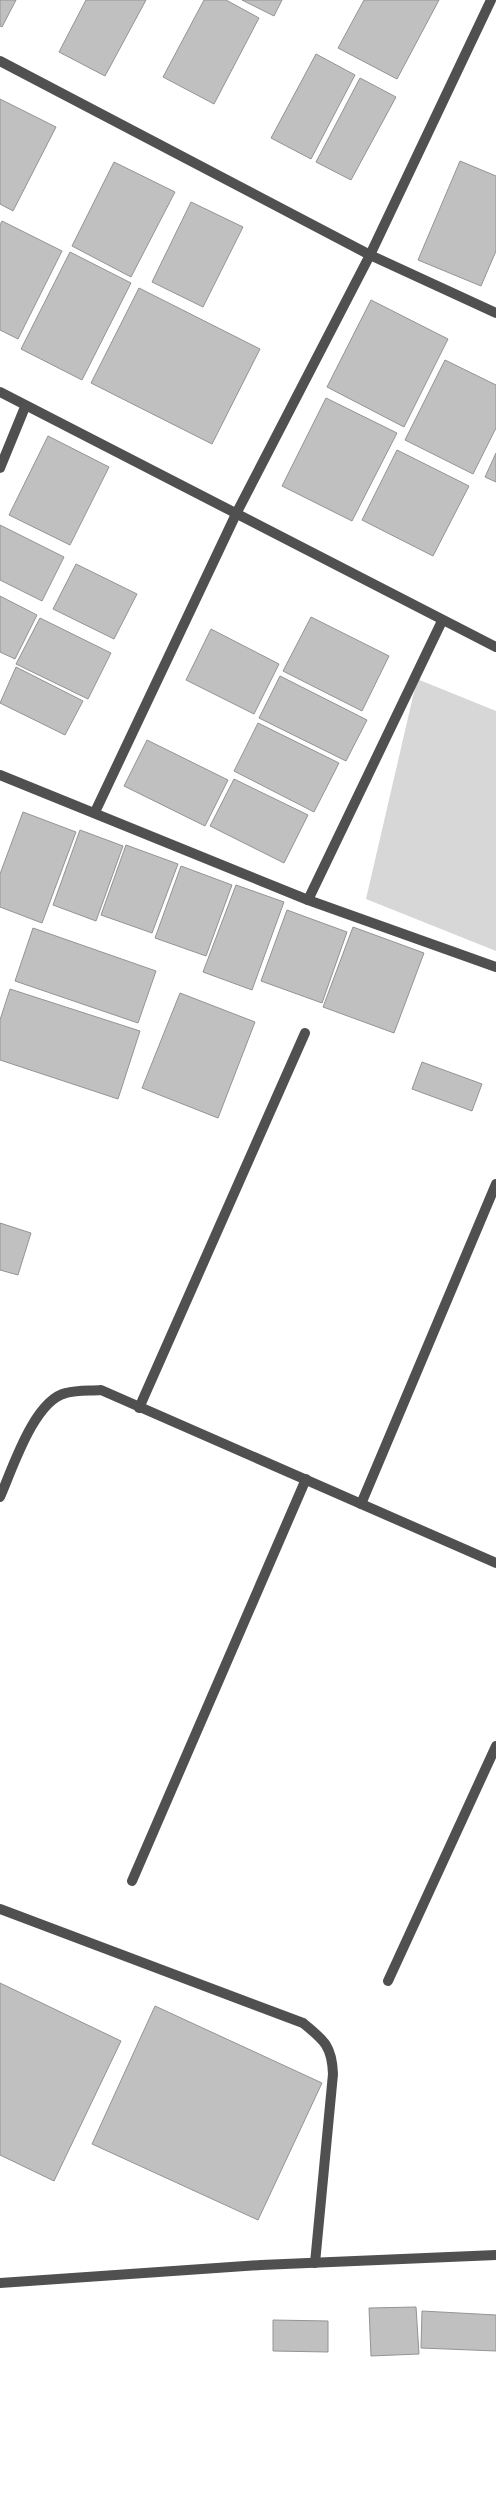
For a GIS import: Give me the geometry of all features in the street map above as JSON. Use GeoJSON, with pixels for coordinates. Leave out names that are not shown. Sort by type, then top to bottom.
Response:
{"type":"FeatureCollection","features":[{"type":"Feature","properties":{"kind":"street"},"geometry":{"type":"LineString","coordinates":[[95,812],[237,512],[370,255],[491,0]]}},
{"type":"Feature","properties":{"kind":"street"},"geometry":{"type":"LineString","coordinates":[[0,61],[370,255],[496,313]]}},
{"type":"Feature","properties":{"kind":"street"},"geometry":{"type":"LineString","coordinates":[[0,392],[237,512],[442,621],[496,647]]}},
{"type":"Feature","properties":{"kind":"street"},"geometry":{"type":"LineString","coordinates":[[0,468],[25,406]]}},
{"type":"Feature","properties":{"kind":"street"},"geometry":{"type":"LineString","coordinates":[[308,900],[442,621]]}},
{"type":"Feature","properties":{"kind":"street"},"geometry":{"type":"LineString","coordinates":[[0,776],[95,812],[308,900],[496,968]]}},
{"type":"Feature","properties":{"kind":"street"},"geometry":{"type":"LineString","coordinates":[[139,1408],[305,1033]]}},
{"type":"Feature","properties":{"kind":"street"},"geometry":{"type":"LineString","coordinates":[[360,1504],[496,1184]]}},
{"type":"Feature","properties":{"kind":"street"},"geometry":{"type":"LineString","coordinates":[[0,1497],[27,1436],[45,1406],[64,1393],[101,1390],[496,1563]]}},
{"type":"Feature","properties":{"kind":"street"},"geometry":{"type":"LineString","coordinates":[[132,1881],[306,1479]]}},
{"type":"Feature","properties":{"kind":"street"},"geometry":{"type":"LineString","coordinates":[[388,1981],[496,1746]]}},
{"type":"Feature","properties":{"kind":"street"},"geometry":{"type":"LineString","coordinates":[[0,1909],[303,2023],[322,2039],[333,2054],[333,2074],[315,2263]]}},
{"type":"Feature","properties":{"kind":"street"},"geometry":{"type":"LineString","coordinates":[[0,2283],[315,2263],[496,2254]]}},
{"type":"Feature","properties":{"kind":"shaded area"},"geometry":{"type":"Polygon","coordinates":[[[417,679],[496,711],[496,951],[366,899],[417,679]]]}},
{"type":"Feature","properties":{"kind":"building"},"geometry":{"type":"Polygon","coordinates":[[[0,0],[16,0],[2,27],[0,26],[0,0]]]}},
{"type":"Feature","properties":{"kind":"building"},"geometry":{"type":"Polygon","coordinates":[[[86,0],[146,0],[105,76],[59,52],[86,0]]]}},
{"type":"Feature","properties":{"kind":"building"},"geometry":{"type":"Polygon","coordinates":[[[204,0],[226,0],[259,18],[214,104],[163,77],[204,0]]]}},
{"type":"Feature","properties":{"kind":"building"},"geometry":{"type":"Polygon","coordinates":[[[242,0],[282,0],[274,16],[242,0]]]}},
{"type":"Feature","properties":{"kind":"building"},"geometry":{"type":"Polygon","coordinates":[[[364,0],[439,0],[397,79],[338,48],[364,0]]]}},
{"type":"Feature","properties":{"kind":"building"},"geometry":{"type":"Polygon","coordinates":[[[316,54],[355,75],[311,159],[271,138],[316,54]]]}},
{"type":"Feature","properties":{"kind":"building"},"geometry":{"type":"Polygon","coordinates":[[[360,78],[396,97],[351,180],[316,162],[360,78]]]}},
{"type":"Feature","properties":{"kind":"building"},"geometry":{"type":"Polygon","coordinates":[[[0,99],[56,127],[13,211],[0,204],[0,99]]]}},
{"type":"Feature","properties":{"kind":"building"},"geometry":{"type":"Polygon","coordinates":[[[460,161],[496,176],[496,251],[481,286],[418,260],[460,161]]]}},
{"type":"Feature","properties":{"kind":"building"},"geometry":{"type":"Polygon","coordinates":[[[114,162],[175,192],[131,277],[72,246],[114,162]]]}},
{"type":"Feature","properties":{"kind":"building"},"geometry":{"type":"Polygon","coordinates":[[[191,202],[243,227],[203,307],[152,282],[191,202]]]}},
{"type":"Feature","properties":{"kind":"building"},"geometry":{"type":"Polygon","coordinates":[[[2,221],[62,251],[18,339],[0,330],[0,225],[2,221]]]}},
{"type":"Feature","properties":{"kind":"building"},"geometry":{"type":"Polygon","coordinates":[[[70,252],[131,283],[82,380],[21,349],[70,252]]]}},
{"type":"Feature","properties":{"kind":"building"},"geometry":{"type":"Polygon","coordinates":[[[139,288],[260,349],[212,444],[91,383],[139,288]]]}},
{"type":"Feature","properties":{"kind":"building"},"geometry":{"type":"Polygon","coordinates":[[[371,300],[448,339],[404,427],[327,387],[371,300]]]}},
{"type":"Feature","properties":{"kind":"building"},"geometry":{"type":"Polygon","coordinates":[[[445,360],[496,385],[496,428],[473,474],[405,440],[445,360]]]}},
{"type":"Feature","properties":{"kind":"building"},"geometry":{"type":"Polygon","coordinates":[[[326,398],[397,433],[352,521],[282,486],[326,398]]]}},
{"type":"Feature","properties":{"kind":"building"},"geometry":{"type":"Polygon","coordinates":[[[48,436],[109,467],[70,545],[9,515],[48,436]]]}},
{"type":"Feature","properties":{"kind":"building"},"geometry":{"type":"Polygon","coordinates":[[[397,450],[469,486],[433,556],[362,520],[397,450]]]}},
{"type":"Feature","properties":{"kind":"building"},"geometry":{"type":"Polygon","coordinates":[[[496,453],[496,482],[485,477],[496,453]]]}},
{"type":"Feature","properties":{"kind":"building"},"geometry":{"type":"Polygon","coordinates":[[[0,525],[64,557],[42,601],[0,580],[0,525]]]}},
{"type":"Feature","properties":{"kind":"building"},"geometry":{"type":"Polygon","coordinates":[[[76,564],[137,594],[114,639],[53,609],[76,564]]]}},
{"type":"Feature","properties":{"kind":"building"},"geometry":{"type":"Polygon","coordinates":[[[0,596],[37,615],[15,659],[0,652],[0,596]]]}},
{"type":"Feature","properties":{"kind":"building"},"geometry":{"type":"Polygon","coordinates":[[[311,617],[389,656],[362,711],[283,671],[311,617]]]}},
{"type":"Feature","properties":{"kind":"building"},"geometry":{"type":"Polygon","coordinates":[[[40,618],[111,653],[88,699],[16,664],[40,618]]]}},
{"type":"Feature","properties":{"kind":"building"},"geometry":{"type":"Polygon","coordinates":[[[211,629],[279,664],[254,714],[186,680],[211,629]]]}},
{"type":"Feature","properties":{"kind":"building"},"geometry":{"type":"Polygon","coordinates":[[[16,667],[83,701],[65,735],[0,703],[16,667]]]}},
{"type":"Feature","properties":{"kind":"building"},"geometry":{"type":"Polygon","coordinates":[[[280,676],[367,720],[346,761],[259,718],[280,676]]]}},
{"type":"Feature","properties":{"kind":"building"},"geometry":{"type":"Polygon","coordinates":[[[258,723],[339,763],[314,812],[234,771],[258,723]]]}},
{"type":"Feature","properties":{"kind":"building"},"geometry":{"type":"Polygon","coordinates":[[[147,740],[228,780],[205,826],[124,786],[147,740]]]}},
{"type":"Feature","properties":{"kind":"building"},"geometry":{"type":"Polygon","coordinates":[[[234,779],[308,815],[284,863],[210,826],[234,779]]]}},
{"type":"Feature","properties":{"kind":"building"},"geometry":{"type":"Polygon","coordinates":[[[23,812],[76,832],[42,923],[0,907],[0,874],[23,812]]]}},
{"type":"Feature","properties":{"kind":"building"},"geometry":{"type":"Polygon","coordinates":[[[80,830],[123,846],[96,921],[53,905],[80,830]]]}},
{"type":"Feature","properties":{"kind":"building"},"geometry":{"type":"Polygon","coordinates":[[[126,845],[178,864],[152,933],[101,915],[126,845]]]}},
{"type":"Feature","properties":{"kind":"building"},"geometry":{"type":"Polygon","coordinates":[[[181,866],[232,885],[206,956],[155,938],[181,866]]]}},
{"type":"Feature","properties":{"kind":"building"},"geometry":{"type":"Polygon","coordinates":[[[236,885],[284,902],[252,990],[203,972],[236,885]]]}},
{"type":"Feature","properties":{"kind":"building"},"geometry":{"type":"Polygon","coordinates":[[[287,910],[347,932],[322,1003],[261,981],[287,910]]]}},
{"type":"Feature","properties":{"kind":"building"},"geometry":{"type":"Polygon","coordinates":[[[353,927],[424,953],[394,1033],[323,1007],[353,927]]]}},
{"type":"Feature","properties":{"kind":"building"},"geometry":{"type":"Polygon","coordinates":[[[33,928],[156,971],[138,1023],[15,981],[33,928]]]}},
{"type":"Feature","properties":{"kind":"building"},"geometry":{"type":"Polygon","coordinates":[[[10,989],[140,1031],[118,1099],[0,1060],[0,1020],[10,989]]]}},
{"type":"Feature","properties":{"kind":"building"},"geometry":{"type":"Polygon","coordinates":[[[180,993],[255,1022],[218,1118],[142,1088],[180,993]]]}},
{"type":"Feature","properties":{"kind":"building"},"geometry":{"type":"Polygon","coordinates":[[[422,1062],[482,1084],[472,1111],[412,1089],[422,1062]]]}},
{"type":"Feature","properties":{"kind":"building"},"geometry":{"type":"Polygon","coordinates":[[[0,1223],[31,1233],[18,1275],[0,1270],[0,1223]]]}},
{"type":"Feature","properties":{"kind":"building"},"geometry":{"type":"Polygon","coordinates":[[[0,1983],[121,2041],[54,2181],[0,2155],[0,1983]]]}},
{"type":"Feature","properties":{"kind":"building"},"geometry":{"type":"Polygon","coordinates":[[[155,2006],[322,2083],[258,2220],[92,2144],[155,2006]]]}},
{"type":"Feature","properties":{"kind":"building"},"geometry":{"type":"Polygon","coordinates":[[[416,2307],[419,2354],[371,2356],[369,2308],[416,2307]]]}},
{"type":"Feature","properties":{"kind":"building"},"geometry":{"type":"Polygon","coordinates":[[[422,2311],[496,2315],[496,2351],[421,2348],[422,2311]]]}},
{"type":"Feature","properties":{"kind":"building"},"geometry":{"type":"Polygon","coordinates":[[[273,2320],[328,2321],[328,2352],[273,2351],[273,2320]]]}}]}
